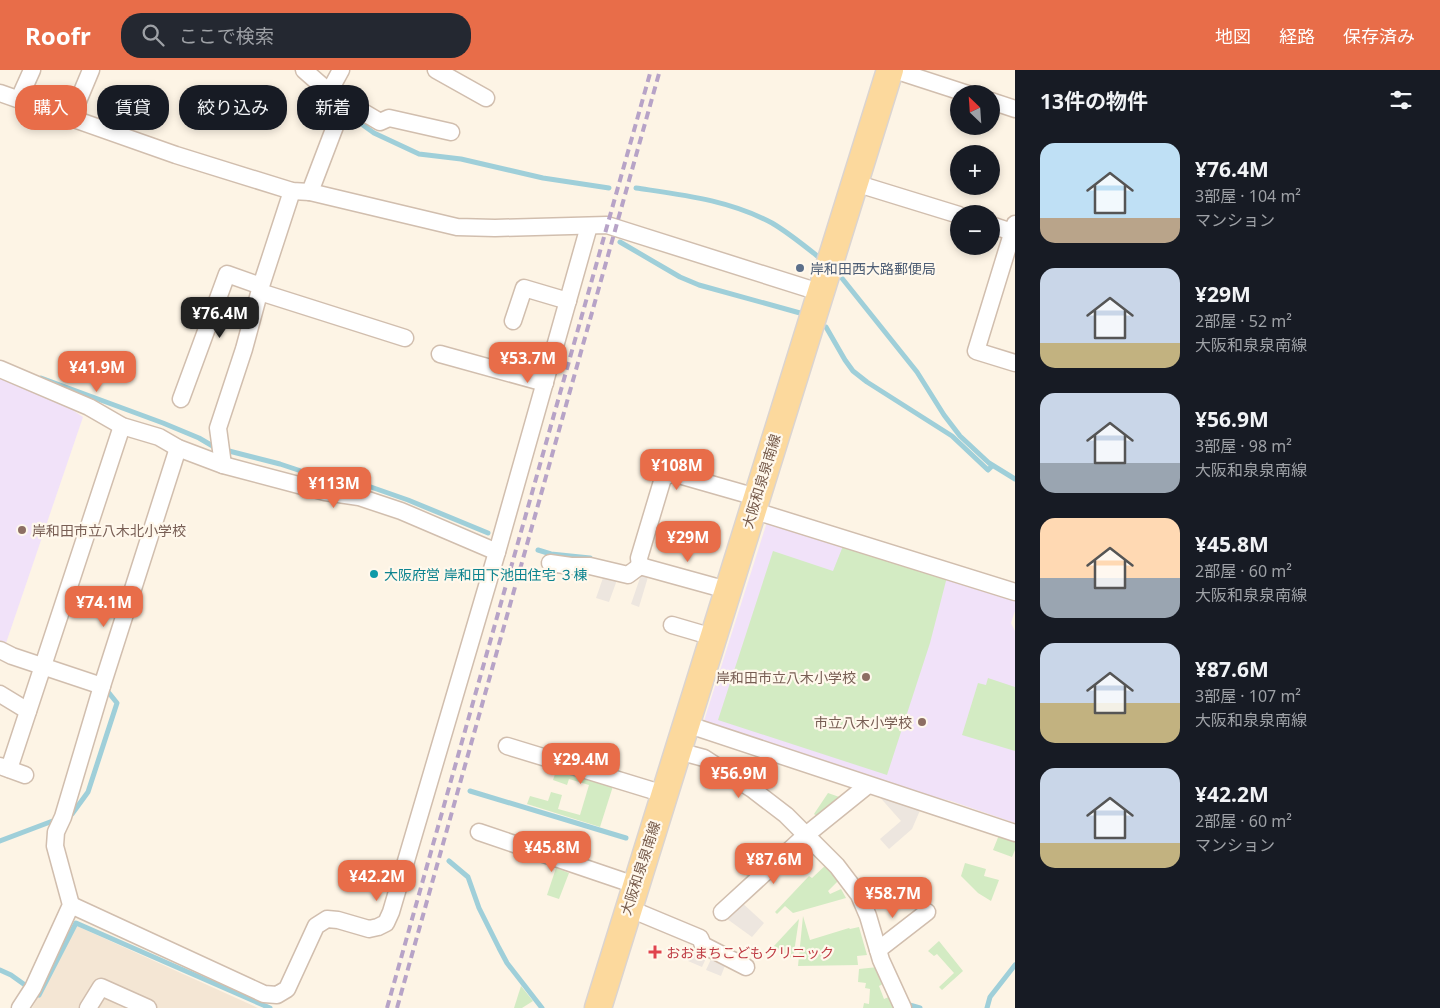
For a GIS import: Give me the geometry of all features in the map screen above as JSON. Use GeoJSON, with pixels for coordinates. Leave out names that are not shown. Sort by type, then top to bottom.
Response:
{"type":"FeatureCollection","features":[{"type":"Feature","properties":{"kind":"main road","name":"大阪和泉泉南線"},"geometry":{"type":"LineString","coordinates":[[598,1008],[631,896],[678,751],[819,292],[890,70]]}},
{"type":"Feature","properties":{"kind":"street"},"geometry":{"type":"LineString","coordinates":[[25,85],[32,70]]}},
{"type":"Feature","properties":{"kind":"street"},"geometry":{"type":"LineString","coordinates":[[84,85],[91,70]]}},
{"type":"Feature","properties":{"kind":"street"},"geometry":{"type":"LineString","coordinates":[[304,70],[318,85]]}},
{"type":"Feature","properties":{"kind":"street"},"geometry":{"type":"LineString","coordinates":[[338,85],[340,70]]}},
{"type":"Feature","properties":{"kind":"street"},"geometry":{"type":"LineString","coordinates":[[436,70],[486,98]]}},
{"type":"Feature","properties":{"kind":"street"},"geometry":{"type":"LineString","coordinates":[[894,70],[950,88]]}},
{"type":"Feature","properties":{"kind":"street"},"geometry":{"type":"LineString","coordinates":[[0,93],[15,98]]}},
{"type":"Feature","properties":{"kind":"street"},"geometry":{"type":"LineString","coordinates":[[1000,104],[1015,108]]}},
{"type":"Feature","properties":{"kind":"street"},"geometry":{"type":"LineString","coordinates":[[369,118],[380,122],[388,118],[451,132]]}},
{"type":"Feature","properties":{"kind":"street"},"geometry":{"type":"LineString","coordinates":[[87,124],[176,155],[292,191],[310,192],[457,227],[495,228],[607,225],[819,292]]}},
{"type":"Feature","properties":{"kind":"street"},"geometry":{"type":"LineString","coordinates":[[310,192],[328,130]]}},
{"type":"Feature","properties":{"kind":"street"},"geometry":{"type":"LineString","coordinates":[[855,183],[950,212]]}},
{"type":"Feature","properties":{"kind":"street"},"geometry":{"type":"LineString","coordinates":[[223,465],[218,428],[292,191]]}},
{"type":"Feature","properties":{"kind":"street"},"geometry":{"type":"LineString","coordinates":[[72,905],[264,994],[277,995],[287,989],[316,926],[327,919],[338,920],[369,929],[386,923],[394,903],[497,552],[589,226]]}},
{"type":"Feature","properties":{"kind":"street"},"geometry":{"type":"LineString","coordinates":[[1000,227],[1014,230],[976,351],[1015,363]]}},
{"type":"Feature","properties":{"kind":"street"},"geometry":{"type":"LineString","coordinates":[[181,399],[227,274],[261,289],[405,338]]}},
{"type":"Feature","properties":{"kind":"street"},"geometry":{"type":"LineString","coordinates":[[513,321],[524,288],[568,301]]}},
{"type":"Feature","properties":{"kind":"street"},"geometry":{"type":"LineString","coordinates":[[440,354],[545,383]]}},
{"type":"Feature","properties":{"kind":"street"},"geometry":{"type":"LineString","coordinates":[[0,369],[89,407],[122,426],[160,437],[178,448],[223,465],[325,492],[358,497],[401,511],[497,552]]}},
{"type":"Feature","properties":{"kind":"street"},"geometry":{"type":"LineString","coordinates":[[25,775],[4,767],[28,711],[122,426]]}},
{"type":"Feature","properties":{"kind":"street"},"geometry":{"type":"LineString","coordinates":[[20,1008],[34,988],[72,905],[55,846],[60,821],[178,448]]}},
{"type":"Feature","properties":{"kind":"street"},"geometry":{"type":"LineString","coordinates":[[640,566],[639,558],[663,478],[672,473],[754,504],[1015,592]]}},
{"type":"Feature","properties":{"kind":"street"},"geometry":{"type":"LineString","coordinates":[[550,563],[590,566],[628,575],[640,566]]}},
{"type":"Feature","properties":{"kind":"street"},"geometry":{"type":"LineString","coordinates":[[640,566],[727,590]]}},
{"type":"Feature","properties":{"kind":"street"},"geometry":{"type":"LineString","coordinates":[[672,625],[712,637]]}},
{"type":"Feature","properties":{"kind":"street"},"geometry":{"type":"LineString","coordinates":[[0,650],[12,656],[102,686]]}},
{"type":"Feature","properties":{"kind":"street"},"geometry":{"type":"LineString","coordinates":[[0,694],[28,711]]}},
{"type":"Feature","properties":{"kind":"street"},"geometry":{"type":"LineString","coordinates":[[686,724],[868,786],[1015,833]]}},
{"type":"Feature","properties":{"kind":"street"},"geometry":{"type":"LineString","coordinates":[[512,751],[584,761],[664,794]]}},
{"type":"Feature","properties":{"kind":"street"},"geometry":{"type":"LineString","coordinates":[[678,751],[704,758],[736,778],[786,815],[838,866],[859,895],[868,916],[878,950],[903,1008]]}},
{"type":"Feature","properties":{"kind":"street"},"geometry":{"type":"LineString","coordinates":[[722,912],[806,836],[868,786]]}},
{"type":"Feature","properties":{"kind":"street"},"geometry":{"type":"LineString","coordinates":[[479,832],[631,896],[700,938],[703,945],[746,967]]}},
{"type":"Feature","properties":{"kind":"street"},"geometry":{"type":"LineString","coordinates":[[878,950],[927,912]]}},
{"type":"Feature","properties":{"kind":"street"},"geometry":{"type":"LineString","coordinates":[[88,1008],[101,987],[148,1008]]}},
{"type":"Feature","properties":{"kind":"shaded area","name":"岸和田市立八木北小学校"},"geometry":{"type":"Polygon","coordinates":[[[0,377],[59,401],[83,417],[5,646],[0,644],[0,377]]]}},
{"type":"Feature","properties":{"kind":"shaded area","name":"岸和田市立八木小学校"},"geometry":{"type":"Polygon","coordinates":[[[767,522],[1015,596],[1015,611],[1011,623],[1015,631],[1015,823],[951,801],[922,794],[703,724],[767,522]]]}},
{"type":"Feature","properties":{"kind":"shaded area"},"geometry":{"type":"Polygon","coordinates":[[[604,575],[617,580],[609,602],[596,598],[604,575]]]}},
{"type":"Feature","properties":{"kind":"shaded area"},"geometry":{"type":"Polygon","coordinates":[[[641,575],[648,577],[639,607],[631,604],[641,575]]]}},
{"type":"Feature","properties":{"kind":"shaded area"},"geometry":{"type":"Polygon","coordinates":[[[877,794],[921,808],[912,829],[889,849],[880,839],[901,821],[877,794]]]}},
{"type":"Feature","properties":{"kind":"shaded area"},"geometry":{"type":"Polygon","coordinates":[[[740,901],[764,923],[752,937],[723,916],[740,901]]]}},
{"type":"Feature","properties":{"kind":"shaded area"},"geometry":{"type":"Polygon","coordinates":[[[77,926],[258,1008],[32,1008],[77,926]]]}},
{"type":"Feature","properties":{"kind":"shaded area"},"geometry":{"type":"Polygon","coordinates":[[[694,948],[708,954],[702,967],[688,961],[694,948]]]}},
{"type":"Feature","properties":{"kind":"shaded area"},"geometry":{"type":"Polygon","coordinates":[[[712,957],[726,963],[721,976],[706,970],[712,957]]]}},
{"type":"Feature","properties":{"kind":"green space"},"geometry":{"type":"Polygon","coordinates":[[[843,546],[947,577],[930,643],[887,775],[718,720],[773,551],[833,571],[843,546]]]}},
{"type":"Feature","properties":{"kind":"green space"},"geometry":{"type":"Polygon","coordinates":[[[988,678],[1015,687],[1015,751],[962,735],[978,683],[986,685],[988,678]]]}},
{"type":"Feature","properties":{"kind":"green space"},"geometry":{"type":"Polygon","coordinates":[[[558,765],[614,783],[600,827],[527,804],[530,796],[548,801],[551,792],[562,795],[558,809],[580,815],[589,785],[569,779],[567,785],[553,780],[558,765]]]}},
{"type":"Feature","properties":{"kind":"green space"},"geometry":{"type":"Polygon","coordinates":[[[828,793],[845,799],[820,819],[814,814],[828,793]]]}},
{"type":"Feature","properties":{"kind":"green space"},"geometry":{"type":"Polygon","coordinates":[[[999,835],[1015,840],[1015,850],[1012,857],[993,850],[999,835]]]}},
{"type":"Feature","properties":{"kind":"green space"},"geometry":{"type":"Polygon","coordinates":[[[745,854],[767,867],[753,879],[736,870],[745,854]]]}},
{"type":"Feature","properties":{"kind":"green space"},"geometry":{"type":"Polygon","coordinates":[[[965,863],[986,869],[984,876],[999,880],[991,901],[978,893],[961,876],[965,863]]]}},
{"type":"Feature","properties":{"kind":"green space"},"geometry":{"type":"Polygon","coordinates":[[[827,864],[841,878],[828,891],[830,894],[841,889],[846,898],[793,913],[785,906],[777,914],[775,912],[809,876],[812,878],[827,864]]]}},
{"type":"Feature","properties":{"kind":"green space"},"geometry":{"type":"Polygon","coordinates":[[[556,868],[569,873],[559,899],[547,895],[556,868]]]}},
{"type":"Feature","properties":{"kind":"green space"},"geometry":{"type":"Polygon","coordinates":[[[803,916],[810,940],[849,928],[859,927],[867,955],[857,956],[858,965],[798,966],[803,916]]]}},
{"type":"Feature","properties":{"kind":"green space"},"geometry":{"type":"Polygon","coordinates":[[[799,919],[793,959],[774,946],[799,919]]]}},
{"type":"Feature","properties":{"kind":"green space"},"geometry":{"type":"Polygon","coordinates":[[[939,941],[963,971],[942,990],[939,987],[954,973],[937,954],[934,956],[928,951],[939,941]]]}},
{"type":"Feature","properties":{"kind":"green space"},"geometry":{"type":"Polygon","coordinates":[[[878,967],[885,983],[879,986],[884,999],[891,996],[897,1008],[863,1008],[864,1003],[869,1004],[870,989],[865,988],[866,983],[858,982],[859,969],[878,967]]]}},
{"type":"Feature","properties":{"kind":"green space"},"geometry":{"type":"Polygon","coordinates":[[[521,986],[533,1001],[522,1008],[514,1008],[521,986]]]}},
{"type":"Feature","properties":{"kind":"waterway"},"geometry":{"type":"LineString","coordinates":[[369,129],[419,154],[461,159],[543,178],[609,188]]}},
{"type":"Feature","properties":{"kind":"waterway"},"geometry":{"type":"LineString","coordinates":[[636,188],[706,200],[756,215],[772,223],[821,259]]}},
{"type":"Feature","properties":{"kind":"waterway"},"geometry":{"type":"LineString","coordinates":[[620,242],[680,277],[699,285],[800,313]]}},
{"type":"Feature","properties":{"kind":"waterway"},"geometry":{"type":"LineString","coordinates":[[841,277],[917,372],[944,415],[960,436],[989,463],[1015,479]]}},
{"type":"Feature","properties":{"kind":"waterway"},"geometry":{"type":"LineString","coordinates":[[826,327],[853,371],[867,382],[952,436],[988,470],[992,466]]}},
{"type":"Feature","properties":{"kind":"waterway"},"geometry":{"type":"LineString","coordinates":[[41,378],[163,423],[199,438],[216,448]]}},
{"type":"Feature","properties":{"kind":"waterway"},"geometry":{"type":"LineString","coordinates":[[225,450],[280,464],[331,481],[368,486],[408,500],[488,533]]}},
{"type":"Feature","properties":{"kind":"waterway"},"geometry":{"type":"LineString","coordinates":[[538,550],[551,554],[590,558]]}},
{"type":"Feature","properties":{"kind":"waterway"},"geometry":{"type":"LineString","coordinates":[[68,815],[72,814],[88,792],[117,703],[109,693]]}},
{"type":"Feature","properties":{"kind":"waterway"},"geometry":{"type":"LineString","coordinates":[[470,791],[626,838]]}},
{"type":"Feature","properties":{"kind":"waterway"},"geometry":{"type":"LineString","coordinates":[[0,841],[58,819]]}},
{"type":"Feature","properties":{"kind":"waterway"},"geometry":{"type":"LineString","coordinates":[[449,861],[468,877],[479,908],[507,963],[542,1008]]}},
{"type":"Feature","properties":{"kind":"waterway"},"geometry":{"type":"LineString","coordinates":[[0,970],[11,975],[39,995],[76,923],[270,1008]]}},
{"type":"Feature","properties":{"kind":"waterway"},"geometry":{"type":"LineString","coordinates":[[987,1008],[990,997],[1015,965]]}},
{"type":"Feature","properties":{"kind":"waterway"},"geometry":{"type":"LineString","coordinates":[[906,1004],[920,1008]]}},
{"type":"Feature","properties":{"kind":"railway"},"geometry":{"type":"LineString","coordinates":[[387,1008],[651,70]]}},
{"type":"Feature","properties":{"kind":"railway"},"geometry":{"type":"LineString","coordinates":[[397,1008],[660,70]]}},
{"type":"Feature","properties":{"kind":"place","name":"岸和田西大路郵便局"},"geometry":{"type":"Point","coordinates":[800,268]}},
{"type":"Feature","properties":{"kind":"place","name":"岸和田市立八木北小学校"},"geometry":{"type":"Point","coordinates":[22,530]}},
{"type":"Feature","properties":{"kind":"place","name":"大阪府営 岸和田下池田住宅 ３棟"},"geometry":{"type":"Point","coordinates":[374,574]}},
{"type":"Feature","properties":{"kind":"place","name":"岸和田市立八木小学校"},"geometry":{"type":"Point","coordinates":[866,677]}},
{"type":"Feature","properties":{"kind":"place","name":"市立八木小学校"},"geometry":{"type":"Point","coordinates":[922,722]}},
{"type":"Feature","properties":{"kind":"place","name":"おおまちこどもクリニック"},"geometry":{"type":"Point","coordinates":[655,952]}}]}
